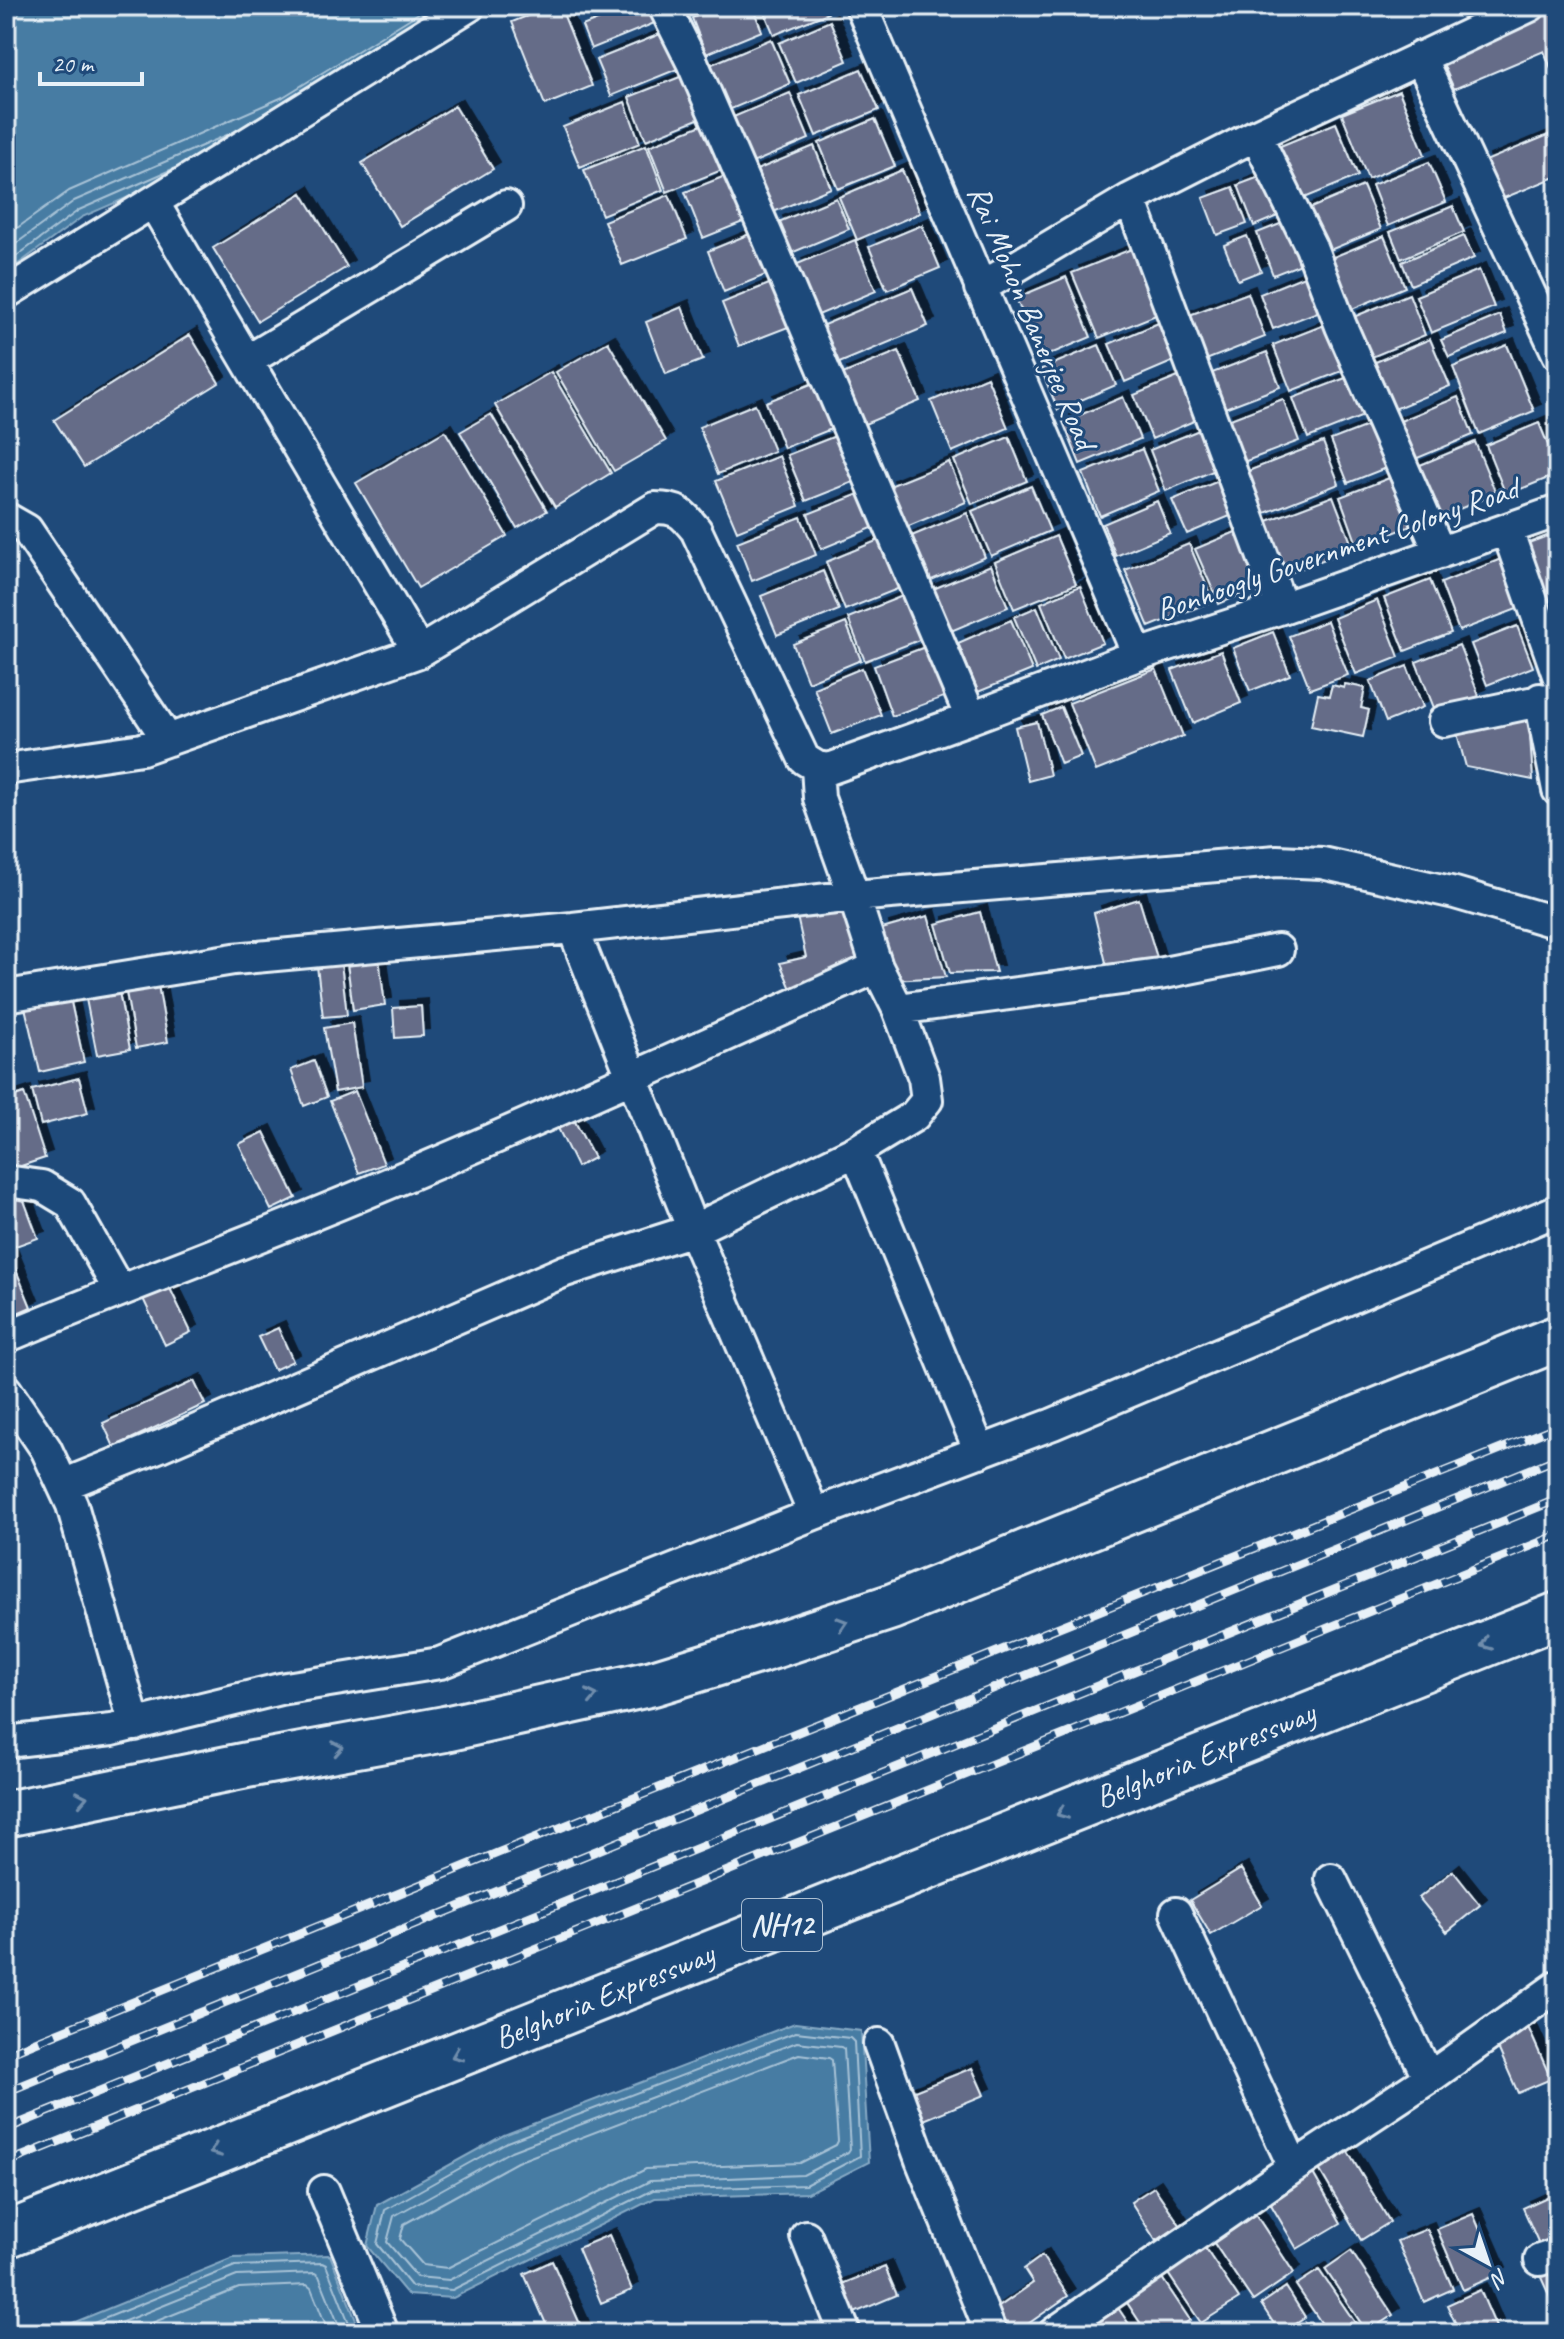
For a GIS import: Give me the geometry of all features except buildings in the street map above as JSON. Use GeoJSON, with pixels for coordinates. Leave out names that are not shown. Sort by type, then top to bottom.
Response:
{"type":"FeatureCollection","features":[{"type":"Feature","properties":{"kind":"highway"},"geometry":{"type":"LineString","coordinates":[[6,1814],[460,1725],[653,1683],[755,1652],[891,1607],[1558,1338]]}},
{"type":"Feature","properties":{"kind":"highway","name":"Belghoria Expressway"},"geometry":{"type":"LineString","coordinates":[[6,2235],[1558,1615]]}},
{"type":"Feature","properties":{"kind":"street"},"geometry":{"type":"LineString","coordinates":[[6,293],[469,6]]}},
{"type":"Feature","properties":{"kind":"street"},"geometry":{"type":"LineString","coordinates":[[664,6],[692,62],[766,233],[971,718]]}},
{"type":"Feature","properties":{"kind":"street","name":"Rai Mohon Banerjee Road"},"geometry":{"type":"LineString","coordinates":[[861,6],[1138,655]]}},
{"type":"Feature","properties":{"kind":"street"},"geometry":{"type":"LineString","coordinates":[[980,288],[1130,199],[1256,135],[1530,6]]}},
{"type":"Feature","properties":{"kind":"street"},"geometry":{"type":"LineString","coordinates":[[1420,57],[1558,354]]}},
{"type":"Feature","properties":{"kind":"street"},"geometry":{"type":"LineString","coordinates":[[1256,135],[1311,247],[1341,326],[1440,553]]}},
{"type":"Feature","properties":{"kind":"street"},"geometry":{"type":"LineString","coordinates":[[1130,199],[1282,608]]}},
{"type":"Feature","properties":{"kind":"street"},"geometry":{"type":"LineString","coordinates":[[153,202],[419,652]]}},
{"type":"Feature","properties":{"kind":"street"},"geometry":{"type":"LineString","coordinates":[[247,361],[506,206]]}},
{"type":"Feature","properties":{"kind":"street"},"geometry":{"type":"LineString","coordinates":[[6,769],[142,749],[419,652],[655,508],[670,508],[682,513],[696,530],[796,745],[804,759],[817,767],[819,798],[877,967],[898,1009],[924,1078],[927,1100],[914,1116],[856,1151],[693,1230],[565,1271],[63,1485]]}},
{"type":"Feature","properties":{"kind":"street","name":"Bonhoogly Government Colony Road"},"geometry":{"type":"LineString","coordinates":[[817,767],[829,769],[1138,655],[1558,511]]}},
{"type":"Feature","properties":{"kind":"street"},"geometry":{"type":"LineString","coordinates":[[6,518],[27,530],[168,740]]}},
{"type":"Feature","properties":{"kind":"street"},"geometry":{"type":"LineString","coordinates":[[1507,530],[1558,675]]}},
{"type":"Feature","properties":{"kind":"street"},"geometry":{"type":"LineString","coordinates":[[1444,721],[1549,698],[1558,790]]}},
{"type":"Feature","properties":{"kind":"street"},"geometry":{"type":"LineString","coordinates":[[6,996],[234,959],[573,928],[850,884],[1277,861],[1322,863],[1455,893],[1558,923]]}},
{"type":"Feature","properties":{"kind":"street"},"geometry":{"type":"LineString","coordinates":[[573,928],[693,1230],[814,1514]]}},
{"type":"Feature","properties":{"kind":"street"},"geometry":{"type":"LineString","coordinates":[[898,1009],[1159,974],[1278,950]]}},
{"type":"Feature","properties":{"kind":"street"},"geometry":{"type":"LineString","coordinates":[[6,1337],[364,1194],[877,967]]}},
{"type":"Feature","properties":{"kind":"street"},"geometry":{"type":"LineString","coordinates":[[856,1151],[980,1452]]}},
{"type":"Feature","properties":{"kind":"street"},"geometry":{"type":"LineString","coordinates":[[6,1181],[42,1186],[70,1203],[119,1290]]}},
{"type":"Feature","properties":{"kind":"street"},"geometry":{"type":"LineString","coordinates":[[6,1742],[112,1730],[280,1689],[440,1663],[814,1514],[1067,1419],[1558,1210]]}},
{"type":"Feature","properties":{"kind":"street"},"geometry":{"type":"LineString","coordinates":[[6,1390],[46,1449],[72,1505],[135,1725]]}},
{"type":"Feature","properties":{"kind":"street"},"geometry":{"type":"LineString","coordinates":[[1331,1879],[1429,2078]]}},
{"type":"Feature","properties":{"kind":"street"},"geometry":{"type":"LineString","coordinates":[[1176,1913],[1294,2167]]}},
{"type":"Feature","properties":{"kind":"street"},"geometry":{"type":"LineString","coordinates":[[1054,2333],[1429,2078],[1558,1986]]}},
{"type":"Feature","properties":{"kind":"street"},"geometry":{"type":"LineString","coordinates":[[879,2044],[921,2160],[991,2333]]}},
{"type":"Feature","properties":{"kind":"street"},"geometry":{"type":"LineString","coordinates":[[324,2191],[383,2333]]}},
{"type":"Feature","properties":{"kind":"street"},"geometry":{"type":"LineString","coordinates":[[806,2236],[845,2333]]}},
{"type":"Feature","properties":{"kind":"water"},"geometry":{"type":"Polygon","coordinates":[[[6,6],[486,6],[297,124],[82,217],[6,273],[6,6]]]}},
{"type":"Feature","properties":{"kind":"water"},"geometry":{"type":"Polygon","coordinates":[[[795,2023],[861,2031],[869,2162],[808,2193],[655,2198],[453,2298],[408,2295],[367,2246],[377,2205],[504,2135],[795,2023]]]}},
{"type":"Feature","properties":{"kind":"water"},"geometry":{"type":"Polygon","coordinates":[[[330,2255],[361,2333],[48,2333],[233,2258],[330,2255]]]}},
{"type":"Feature","properties":{"kind":"railway"},"geometry":{"type":"LineString","coordinates":[[6,2054],[1558,1426]]}},
{"type":"Feature","properties":{"kind":"railway"},"geometry":{"type":"LineString","coordinates":[[6,2092],[1558,1458]]}},
{"type":"Feature","properties":{"kind":"railway"},"geometry":{"type":"LineString","coordinates":[[6,2129],[1558,1499]]}},
{"type":"Feature","properties":{"kind":"railway"},"geometry":{"type":"LineString","coordinates":[[6,2163],[1558,1535]]}}]}
